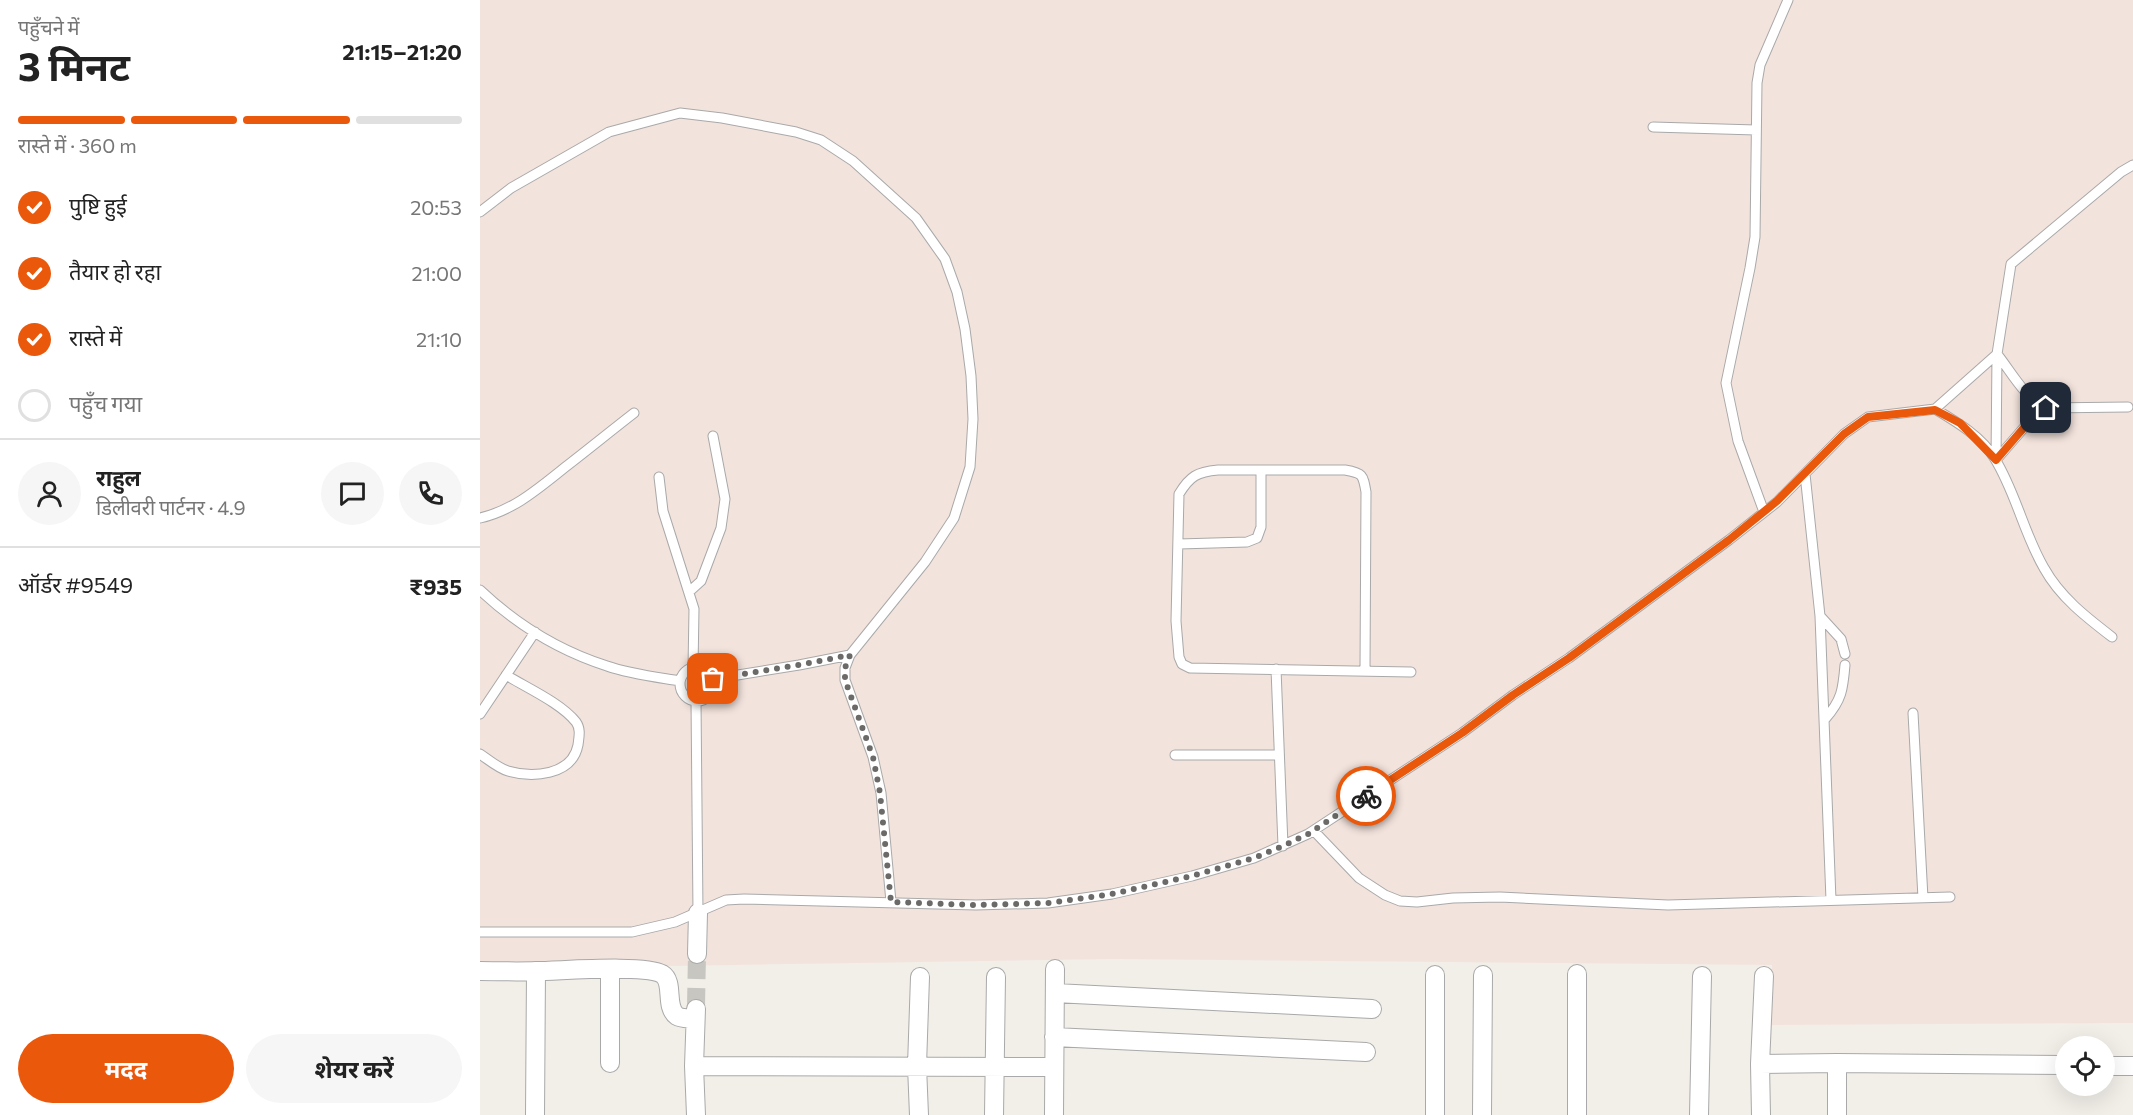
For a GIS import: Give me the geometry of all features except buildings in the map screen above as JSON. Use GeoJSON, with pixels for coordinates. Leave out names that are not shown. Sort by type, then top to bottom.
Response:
{"type":"FeatureCollection","features":[{"type":"Feature","properties":{"kind":"street"},"geometry":{"type":"LineString","coordinates":[[697,954],[698,913]]}},
{"type":"Feature","properties":{"kind":"street"},"geometry":{"type":"LineString","coordinates":[[610,969],[610,1063]]}},
{"type":"Feature","properties":{"kind":"street"},"geometry":{"type":"LineString","coordinates":[[480,971],[610,969],[650,970],[662,974],[668,980],[675,1014],[680,1017],[696,1012],[694,1066],[696,1115]]}},
{"type":"Feature","properties":{"kind":"street"},"geometry":{"type":"LineString","coordinates":[[1054,1115],[1055,969]]}},
{"type":"Feature","properties":{"kind":"street"},"geometry":{"type":"LineString","coordinates":[[535,1115],[536,971]]}},
{"type":"Feature","properties":{"kind":"street"},"geometry":{"type":"LineString","coordinates":[[1577,1115],[1578,974]]}},
{"type":"Feature","properties":{"kind":"street"},"geometry":{"type":"LineString","coordinates":[[1435,975],[1435,1115]]}},
{"type":"Feature","properties":{"kind":"street"},"geometry":{"type":"LineString","coordinates":[[1482,1115],[1483,975]]}},
{"type":"Feature","properties":{"kind":"street"},"geometry":{"type":"LineString","coordinates":[[1699,1115],[1702,976]]}},
{"type":"Feature","properties":{"kind":"street"},"geometry":{"type":"LineString","coordinates":[[1761,1115],[1760,1064],[1764,976]]}},
{"type":"Feature","properties":{"kind":"street"},"geometry":{"type":"LineString","coordinates":[[919,1115],[917,1066],[920,977]]}},
{"type":"Feature","properties":{"kind":"street"},"geometry":{"type":"LineString","coordinates":[[994,1115],[996,977]]}},
{"type":"Feature","properties":{"kind":"street"},"geometry":{"type":"LineString","coordinates":[[1055,993],[1372,1009]]}},
{"type":"Feature","properties":{"kind":"street"},"geometry":{"type":"LineString","coordinates":[[1054,1037],[1366,1052]]}},
{"type":"Feature","properties":{"kind":"street"},"geometry":{"type":"LineString","coordinates":[[1837,1063],[1837,1115]]}},
{"type":"Feature","properties":{"kind":"street"},"geometry":{"type":"LineString","coordinates":[[1760,1064],[2055,1065]]}},
{"type":"Feature","properties":{"kind":"street"},"geometry":{"type":"LineString","coordinates":[[694,1066],[1054,1067]]}},
{"type":"Feature","properties":{"kind":"street"},"geometry":{"type":"LineString","coordinates":[[2115,1066],[2133,1066]]}},
{"type":"Feature","properties":{"kind":"lane"},"geometry":{"type":"LineString","coordinates":[[1764,512],[1738,441],[1726,383],[1755,237],[1757,83],[1760,65],[1788,0]]}},
{"type":"Feature","properties":{"kind":"lane"},"geometry":{"type":"LineString","coordinates":[[480,212],[511,188],[609,132],[680,113],[722,118],[796,132],[821,140],[853,161],[916,218],[945,259],[957,292],[965,329],[973,419],[970,467],[954,518],[924,562],[850,655],[845,668],[845,680],[873,757],[880,793],[891,902]]}},
{"type":"Feature","properties":{"kind":"lane"},"geometry":{"type":"LineString","coordinates":[[1653,127],[1756,130]]}},
{"type":"Feature","properties":{"kind":"lane"},"geometry":{"type":"LineString","coordinates":[[1996,460],[1997,354],[2011,264],[2121,172],[2133,165]]}},
{"type":"Feature","properties":{"kind":"lane"},"geometry":{"type":"LineString","coordinates":[[1997,354],[2025,392],[2046,408],[2128,407]]}},
{"type":"Feature","properties":{"kind":"lane"},"geometry":{"type":"LineString","coordinates":[[1935,410],[1997,354]]}},
{"type":"Feature","properties":{"kind":"lane"},"geometry":{"type":"LineString","coordinates":[[1996,460],[2028,423],[2046,408]]}},
{"type":"Feature","properties":{"kind":"lane"},"geometry":{"type":"LineString","coordinates":[[480,932],[632,932],[658,927],[726,900],[744,899],[976,905],[1048,903],[1112,894],[1192,876],[1254,858],[1314,831],[1462,733],[1513,695],[1569,658],[1764,512],[1844,434],[1868,417],[1935,410],[1960,423],[1996,460],[2025,531],[2045,570],[2074,608],[2112,637]]}},
{"type":"Feature","properties":{"kind":"lane"},"geometry":{"type":"LineString","coordinates":[[480,518],[517,504],[634,413]]}},
{"type":"Feature","properties":{"kind":"lane"},"geometry":{"type":"LineString","coordinates":[[690,591],[701,581],[721,528],[725,500],[713,436]]}},
{"type":"Feature","properties":{"kind":"lane"},"geometry":{"type":"LineString","coordinates":[[1179,544],[1247,542],[1257,538],[1261,527],[1261,470]]}},
{"type":"Feature","properties":{"kind":"lane"},"geometry":{"type":"LineString","coordinates":[[1365,671],[1366,492],[1363,477],[1357,472],[1345,470],[1200,472],[1186,483],[1179,494],[1176,621],[1179,657],[1182,664],[1190,668],[1411,672]]}},
{"type":"Feature","properties":{"kind":"lane"},"geometry":{"type":"LineString","coordinates":[[1804,474],[1820,616],[1831,900]]}},
{"type":"Feature","properties":{"kind":"lane"},"geometry":{"type":"LineString","coordinates":[[659,477],[663,511],[694,609],[693,668]]}},
{"type":"Feature","properties":{"kind":"lane"},"geometry":{"type":"LineString","coordinates":[[480,590],[507,615],[580,656],[608,667],[680,681]]}},
{"type":"Feature","properties":{"kind":"lane"},"geometry":{"type":"LineString","coordinates":[[1820,616],[1841,639],[1845,654]]}},
{"type":"Feature","properties":{"kind":"lane"},"geometry":{"type":"LineString","coordinates":[[480,714],[535,632]]}},
{"type":"Feature","properties":{"kind":"lane"},"geometry":{"type":"LineString","coordinates":[[713,679],[850,655]]}},
{"type":"Feature","properties":{"kind":"lane"},"geometry":{"type":"LineString","coordinates":[[1825,719],[1839,701],[1845,665]]}},
{"type":"Feature","properties":{"kind":"lane"},"geometry":{"type":"LineString","coordinates":[[693,668],[705,670],[713,679],[712,692],[708,697],[696,701],[686,697],[680,687],[680,681],[687,670],[693,668]]}},
{"type":"Feature","properties":{"kind":"lane"},"geometry":{"type":"LineString","coordinates":[[1276,669],[1283,846]]}},
{"type":"Feature","properties":{"kind":"lane"},"geometry":{"type":"LineString","coordinates":[[480,754],[506,770],[525,774],[541,774],[557,770],[569,763],[578,748],[580,733],[577,724],[563,711],[506,675]]}},
{"type":"Feature","properties":{"kind":"lane"},"geometry":{"type":"LineString","coordinates":[[696,701],[698,913]]}},
{"type":"Feature","properties":{"kind":"lane"},"geometry":{"type":"LineString","coordinates":[[1913,713],[1923,898]]}},
{"type":"Feature","properties":{"kind":"lane"},"geometry":{"type":"LineString","coordinates":[[1175,755],[1279,755]]}},
{"type":"Feature","properties":{"kind":"lane"},"geometry":{"type":"LineString","coordinates":[[1314,831],[1359,878],[1385,895],[1400,901],[1418,903],[1453,898],[1500,897],[1668,905],[1950,897]]}},
{"type":"Feature","properties":{"kind":"shaded area"},"geometry":{"type":"Polygon","coordinates":[[[480,0],[2133,0],[2133,1023],[1772,1025],[1772,965],[1113,959],[480,969],[480,0]]]}},
{"type":"Feature","properties":{"kind":"tunnel"},"geometry":{"type":"LineString","coordinates":[[696,1006],[697,954]]}},
{"type":"Feature","properties":{"kind":"way so far"},"geometry":{"type":"LineString","coordinates":[[713,679],[850,655],[845,668],[845,680],[873,757],[886,837],[891,902],[976,905],[1048,903],[1112,894],[1192,876],[1254,858],[1308,834],[1366,796]]}},
{"type":"Feature","properties":{"kind":"route"},"geometry":{"type":"LineString","coordinates":[[1366,796],[1462,733],[1513,695],[1569,658],[1729,540],[1777,501],[1844,434],[1868,417],[1935,410],[1960,423],[1996,460],[2028,423],[2046,408]]}}]}
